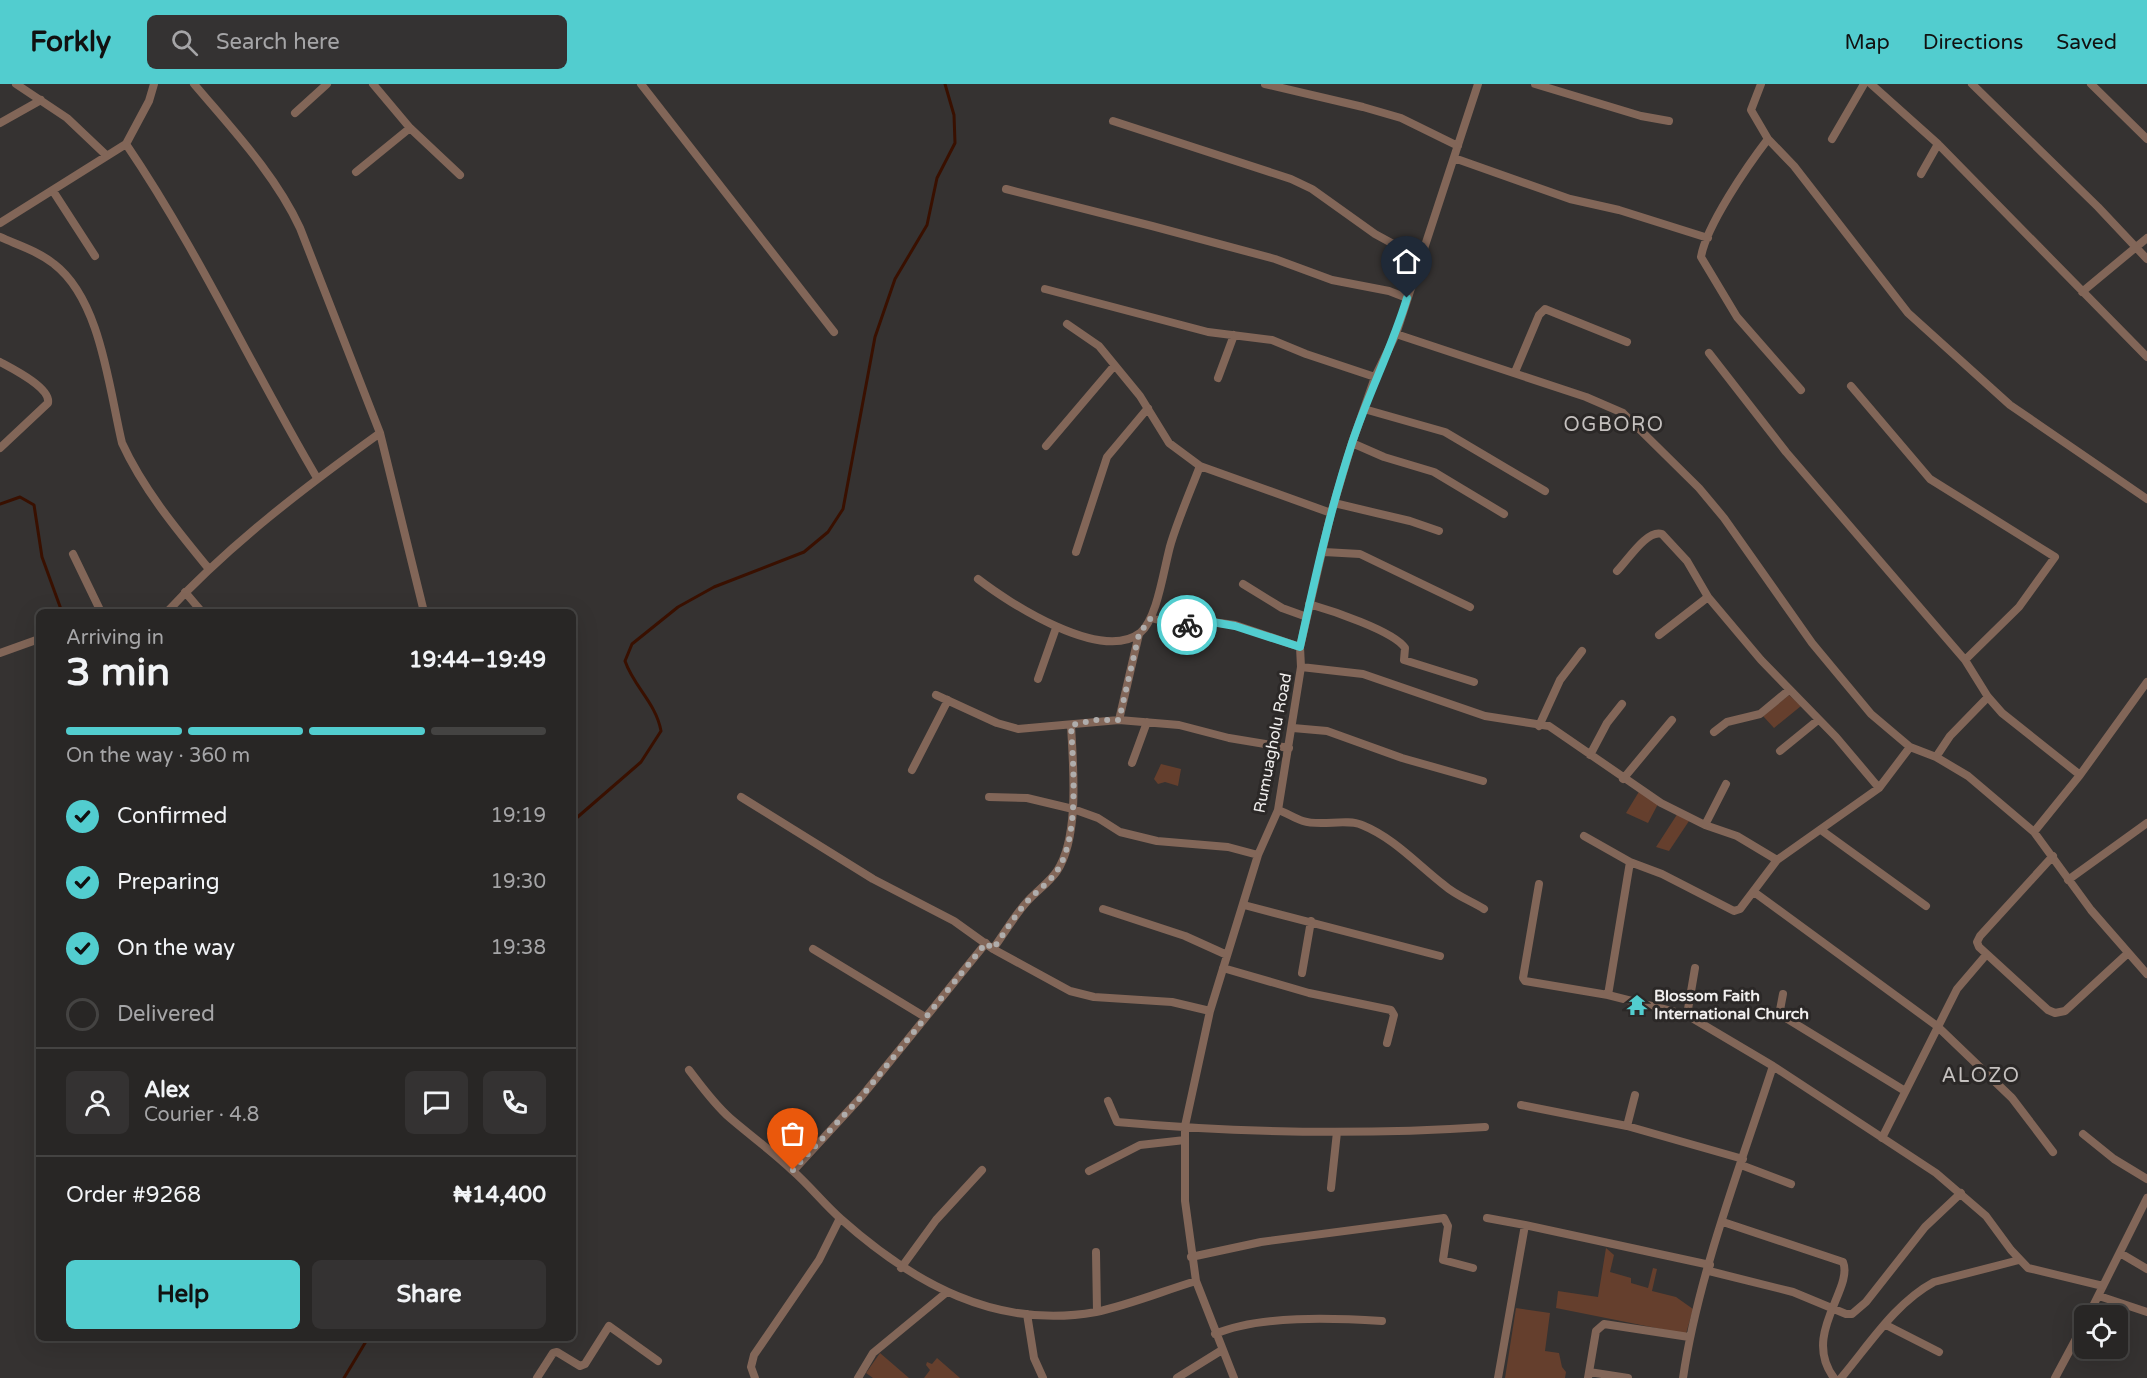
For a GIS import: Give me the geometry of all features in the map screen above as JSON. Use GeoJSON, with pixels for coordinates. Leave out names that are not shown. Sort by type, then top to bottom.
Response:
{"type":"FeatureCollection","features":[{"type":"Feature","properties":{"kind":"street"},"geometry":{"type":"LineString","coordinates":[[16,84],[67,118],[106,155]]}},
{"type":"Feature","properties":{"kind":"street"},"geometry":{"type":"LineString","coordinates":[[0,223],[126,144],[149,101],[154,84]]}},
{"type":"Feature","properties":{"kind":"street"},"geometry":{"type":"LineString","coordinates":[[194,84],[250,150],[290,206],[380,433],[423,609]]}},
{"type":"Feature","properties":{"kind":"street"},"geometry":{"type":"LineString","coordinates":[[295,113],[327,84]]}},
{"type":"Feature","properties":{"kind":"street"},"geometry":{"type":"LineString","coordinates":[[373,84],[410,128],[460,175]]}},
{"type":"Feature","properties":{"kind":"street"},"geometry":{"type":"LineString","coordinates":[[641,84],[834,332]]}},
{"type":"Feature","properties":{"kind":"street"},"geometry":{"type":"LineString","coordinates":[[1265,84],[1363,106],[1401,118],[1458,146]]}},
{"type":"Feature","properties":{"kind":"street","name":"Rumuagholu Road"},"geometry":{"type":"LineString","coordinates":[[1234,1378],[1196,1281],[1191,1257],[1185,1201],[1185,1126],[1210,1011],[1244,905],[1257,855],[1278,810],[1293,728],[1301,667],[1300,647],[1309,604],[1324,552],[1331,513],[1375,377],[1396,334],[1419,258],[1478,84]]}},
{"type":"Feature","properties":{"kind":"street"},"geometry":{"type":"LineString","coordinates":[[1535,84],[1641,116],[1669,120]]}},
{"type":"Feature","properties":{"kind":"street"},"geometry":{"type":"LineString","coordinates":[[1761,84],[1751,110],[1768,139],[1794,166],[1908,313],[2010,405],[2147,498]]}},
{"type":"Feature","properties":{"kind":"street"},"geometry":{"type":"LineString","coordinates":[[1832,140],[1864,84]]}},
{"type":"Feature","properties":{"kind":"street"},"geometry":{"type":"LineString","coordinates":[[1871,84],[1938,144],[2147,357]]}},
{"type":"Feature","properties":{"kind":"street"},"geometry":{"type":"LineString","coordinates":[[1972,84],[2147,259]]}},
{"type":"Feature","properties":{"kind":"street"},"geometry":{"type":"LineString","coordinates":[[2091,84],[2147,139]]}},
{"type":"Feature","properties":{"kind":"street"},"geometry":{"type":"LineString","coordinates":[[0,123],[41,100]]}},
{"type":"Feature","properties":{"kind":"street"},"geometry":{"type":"LineString","coordinates":[[1113,121],[1291,179],[1312,189],[1375,234],[1419,258]]}},
{"type":"Feature","properties":{"kind":"street"},"geometry":{"type":"LineString","coordinates":[[356,172],[410,128]]}},
{"type":"Feature","properties":{"kind":"street"},"geometry":{"type":"LineString","coordinates":[[1768,139],[1748,165],[1701,252],[1703,264],[1737,317],[1784,367],[1801,390]]}},
{"type":"Feature","properties":{"kind":"street"},"geometry":{"type":"LineString","coordinates":[[126,144],[152,183],[214,290],[270,400],[317,478]]}},
{"type":"Feature","properties":{"kind":"street"},"geometry":{"type":"LineString","coordinates":[[1920,174],[1938,144]]}},
{"type":"Feature","properties":{"kind":"street"},"geometry":{"type":"LineString","coordinates":[[1454,158],[1570,199],[1619,210],[1708,238]]}},
{"type":"Feature","properties":{"kind":"street"},"geometry":{"type":"LineString","coordinates":[[1006,189],[1208,241],[1275,260],[1332,280],[1389,291],[1407,298]]}},
{"type":"Feature","properties":{"kind":"street"},"geometry":{"type":"LineString","coordinates":[[53,191],[95,256]]}},
{"type":"Feature","properties":{"kind":"street"},"geometry":{"type":"LineString","coordinates":[[0,237],[56,264],[80,296],[97,333],[124,449],[167,517],[209,569]]}},
{"type":"Feature","properties":{"kind":"street"},"geometry":{"type":"LineString","coordinates":[[2082,292],[2147,238]]}},
{"type":"Feature","properties":{"kind":"street"},"geometry":{"type":"LineString","coordinates":[[1045,289],[1161,321],[1272,340],[1375,377]]}},
{"type":"Feature","properties":{"kind":"street"},"geometry":{"type":"LineString","coordinates":[[1515,372],[1539,315],[1545,309],[1627,342]]}},
{"type":"Feature","properties":{"kind":"street"},"geometry":{"type":"LineString","coordinates":[[1067,324],[1099,346],[1148,408],[1169,443],[1200,466],[1331,513]]}},
{"type":"Feature","properties":{"kind":"street"},"geometry":{"type":"LineString","coordinates":[[1396,334],[1515,372],[1586,397],[1623,413],[1699,488],[1724,518],[1812,643],[1871,714],[1910,747],[1936,757],[1994,796],[2034,832],[2068,880],[2127,954],[2147,974]]}},
{"type":"Feature","properties":{"kind":"street"},"geometry":{"type":"LineString","coordinates":[[1218,378],[1233,335]]}},
{"type":"Feature","properties":{"kind":"street"},"geometry":{"type":"LineString","coordinates":[[1709,353],[1786,452],[1965,660],[1988,697],[2002,713],[2079,775]]}},
{"type":"Feature","properties":{"kind":"street"},"geometry":{"type":"LineString","coordinates":[[0,362],[22,374],[49,398],[48,403],[0,448]]}},
{"type":"Feature","properties":{"kind":"street"},"geometry":{"type":"LineString","coordinates":[[1046,446],[1114,366]]}},
{"type":"Feature","properties":{"kind":"street"},"geometry":{"type":"LineString","coordinates":[[1851,386],[1930,479],[2055,557],[2019,607],[1965,660]]}},
{"type":"Feature","properties":{"kind":"street"},"geometry":{"type":"LineString","coordinates":[[1076,552],[1107,457],[1148,408]]}},
{"type":"Feature","properties":{"kind":"street"},"geometry":{"type":"LineString","coordinates":[[1364,409],[1445,432],[1545,491]]}},
{"type":"Feature","properties":{"kind":"street"},"geometry":{"type":"LineString","coordinates":[[170,609],[209,569],[317,478],[380,433]]}},
{"type":"Feature","properties":{"kind":"street"},"geometry":{"type":"LineString","coordinates":[[1352,443],[1384,457],[1434,472],[1504,514]]}},
{"type":"Feature","properties":{"kind":"street"},"geometry":{"type":"LineString","coordinates":[[1119,720],[1139,634],[1151,618],[1171,542],[1200,466]]}},
{"type":"Feature","properties":{"kind":"street"},"geometry":{"type":"LineString","coordinates":[[1334,503],[1410,521],[1439,531]]}},
{"type":"Feature","properties":{"kind":"street"},"geometry":{"type":"LineString","coordinates":[[1617,571],[1646,538],[1660,532],[1687,561],[1708,597],[1879,788]]}},
{"type":"Feature","properties":{"kind":"street"},"geometry":{"type":"LineString","coordinates":[[1324,552],[1360,554],[1470,607]]}},
{"type":"Feature","properties":{"kind":"street"},"geometry":{"type":"LineString","coordinates":[[73,555],[100,609]]}},
{"type":"Feature","properties":{"kind":"street"},"geometry":{"type":"LineString","coordinates":[[978,579],[1056,628],[1098,639],[1117,640],[1139,634]]}},
{"type":"Feature","properties":{"kind":"street"},"geometry":{"type":"LineString","coordinates":[[1244,584],[1282,608],[1307,616]]}},
{"type":"Feature","properties":{"kind":"street"},"geometry":{"type":"LineString","coordinates":[[185,592],[199,609]]}},
{"type":"Feature","properties":{"kind":"street"},"geometry":{"type":"LineString","coordinates":[[1659,635],[1708,597]]}},
{"type":"Feature","properties":{"kind":"street"},"geometry":{"type":"LineString","coordinates":[[1309,604],[1367,625],[1395,640],[1405,648],[1404,660],[1474,682]]}},
{"type":"Feature","properties":{"kind":"street"},"geometry":{"type":"LineString","coordinates":[[1151,618],[1178,625],[1212,622],[1235,626],[1300,647]]}},
{"type":"Feature","properties":{"kind":"street"},"geometry":{"type":"LineString","coordinates":[[1038,679],[1056,628]]}},
{"type":"Feature","properties":{"kind":"street"},"geometry":{"type":"LineString","coordinates":[[0,653],[36,640]]}},
{"type":"Feature","properties":{"kind":"street"},"geometry":{"type":"LineString","coordinates":[[1539,726],[1560,680],[1582,651]]}},
{"type":"Feature","properties":{"kind":"street"},"geometry":{"type":"LineString","coordinates":[[1301,667],[1363,674],[1485,716],[1556,730],[1623,779],[1661,803],[1705,825],[1737,836],[1777,860]]}},
{"type":"Feature","properties":{"kind":"street"},"geometry":{"type":"LineString","coordinates":[[2034,832],[2147,682]]}},
{"type":"Feature","properties":{"kind":"street"},"geometry":{"type":"LineString","coordinates":[[1714,732],[1727,722],[1760,714],[1789,690]]}},
{"type":"Feature","properties":{"kind":"street"},"geometry":{"type":"LineString","coordinates":[[936,695],[997,723],[1018,729],[1071,725],[1096,720],[1119,720],[1179,725],[1229,738],[1289,748]]}},
{"type":"Feature","properties":{"kind":"street"},"geometry":{"type":"LineString","coordinates":[[1936,757],[1950,736],[1988,697]]}},
{"type":"Feature","properties":{"kind":"street"},"geometry":{"type":"LineString","coordinates":[[912,770],[948,700]]}},
{"type":"Feature","properties":{"kind":"street"},"geometry":{"type":"LineString","coordinates":[[1590,755],[1607,723],[1622,704]]}},
{"type":"Feature","properties":{"kind":"street"},"geometry":{"type":"LineString","coordinates":[[1623,779],[1672,720]]}},
{"type":"Feature","properties":{"kind":"street"},"geometry":{"type":"LineString","coordinates":[[1780,751],[1818,720]]}},
{"type":"Feature","properties":{"kind":"street"},"geometry":{"type":"LineString","coordinates":[[1132,763],[1147,722]]}},
{"type":"Feature","properties":{"kind":"street"},"geometry":{"type":"LineString","coordinates":[[993,949],[1024,904],[1057,872],[1065,853],[1073,809],[1074,774],[1071,725]]}},
{"type":"Feature","properties":{"kind":"street"},"geometry":{"type":"LineString","coordinates":[[1293,728],[1327,731],[1402,758],[1483,782]]}},
{"type":"Feature","properties":{"kind":"street"},"geometry":{"type":"LineString","coordinates":[[1584,836],[1630,862],[1662,874],[1734,911],[1740,909],[1777,860],[1879,788],[1910,747]]}},
{"type":"Feature","properties":{"kind":"street"},"geometry":{"type":"LineString","coordinates":[[1705,825],[1726,784]]}},
{"type":"Feature","properties":{"kind":"street"},"geometry":{"type":"LineString","coordinates":[[741,797],[873,879],[954,921],[993,949],[1070,991],[1094,997],[1172,1002],[1210,1011]]}},
{"type":"Feature","properties":{"kind":"street"},"geometry":{"type":"LineString","coordinates":[[989,797],[1027,798],[1073,809],[1098,818],[1120,832],[1157,842],[1221,847],[1257,855]]}},
{"type":"Feature","properties":{"kind":"street"},"geometry":{"type":"LineString","coordinates":[[1278,810],[1293,814],[1303,821],[1362,825],[1415,859],[1444,885],[1484,909]]}},
{"type":"Feature","properties":{"kind":"street"},"geometry":{"type":"LineString","coordinates":[[2068,880],[2147,823]]}},
{"type":"Feature","properties":{"kind":"street"},"geometry":{"type":"LineString","coordinates":[[1821,830],[1926,906]]}},
{"type":"Feature","properties":{"kind":"street"},"geometry":{"type":"LineString","coordinates":[[2053,856],[1980,936],[1977,942],[1986,955],[2048,1010],[2055,1013],[2065,1011],[2127,954]]}},
{"type":"Feature","properties":{"kind":"street"},"geometry":{"type":"LineString","coordinates":[[1608,995],[1630,862]]}},
{"type":"Feature","properties":{"kind":"street"},"geometry":{"type":"LineString","coordinates":[[1539,884],[1525,968],[1525,981],[1608,995],[1687,1015],[1773,1066],[1961,1193],[1986,1216],[2019,1260],[2034,1270],[2057,1273],[2103,1286]]}},
{"type":"Feature","properties":{"kind":"street"},"geometry":{"type":"LineString","coordinates":[[1754,892],[1937,1026],[2012,1098],[2053,1152]]}},
{"type":"Feature","properties":{"kind":"street"},"geometry":{"type":"LineString","coordinates":[[1244,905],[1440,956]]}},
{"type":"Feature","properties":{"kind":"street"},"geometry":{"type":"LineString","coordinates":[[1103,909],[1176,932],[1227,955]]}},
{"type":"Feature","properties":{"kind":"street"},"geometry":{"type":"LineString","coordinates":[[1302,973],[1311,921]]}},
{"type":"Feature","properties":{"kind":"street"},"geometry":{"type":"LineString","coordinates":[[793,1170],[862,1096],[986,943]]}},
{"type":"Feature","properties":{"kind":"street"},"geometry":{"type":"LineString","coordinates":[[813,949],[925,1017]]}},
{"type":"Feature","properties":{"kind":"street"},"geometry":{"type":"LineString","coordinates":[[1882,1138],[1957,989],[1986,955]]}},
{"type":"Feature","properties":{"kind":"street"},"geometry":{"type":"LineString","coordinates":[[1687,1015],[1695,968]]}},
{"type":"Feature","properties":{"kind":"street"},"geometry":{"type":"LineString","coordinates":[[1223,969],[1299,991],[1391,1010],[1394,1015],[1387,1043]]}},
{"type":"Feature","properties":{"kind":"street"},"geometry":{"type":"LineString","coordinates":[[1784,994],[1780,1010],[1786,1018],[1905,1091]]}},
{"type":"Feature","properties":{"kind":"street"},"geometry":{"type":"LineString","coordinates":[[1683,1378],[1689,1337],[1773,1066]]}},
{"type":"Feature","properties":{"kind":"street"},"geometry":{"type":"LineString","coordinates":[[689,1070],[729,1117],[793,1170],[840,1218],[901,1268],[946,1292],[992,1308],[1027,1314],[1065,1315],[1097,1311],[1196,1281]]}},
{"type":"Feature","properties":{"kind":"street"},"geometry":{"type":"LineString","coordinates":[[1627,1126],[1635,1095]]}},
{"type":"Feature","properties":{"kind":"street"},"geometry":{"type":"LineString","coordinates":[[1108,1101],[1118,1122],[1244,1131],[1282,1129],[1383,1133],[1485,1127]]}},
{"type":"Feature","properties":{"kind":"street"},"geometry":{"type":"LineString","coordinates":[[1521,1105],[1627,1126],[1742,1162],[1791,1184]]}},
{"type":"Feature","properties":{"kind":"street"},"geometry":{"type":"LineString","coordinates":[[1331,1188],[1337,1132]]}},
{"type":"Feature","properties":{"kind":"street"},"geometry":{"type":"LineString","coordinates":[[2083,1134],[2114,1159],[2147,1179]]}},
{"type":"Feature","properties":{"kind":"street"},"geometry":{"type":"LineString","coordinates":[[1089,1171],[1140,1145],[1185,1140]]}},
{"type":"Feature","properties":{"kind":"street"},"geometry":{"type":"LineString","coordinates":[[901,1268],[936,1220],[982,1170]]}},
{"type":"Feature","properties":{"kind":"street"},"geometry":{"type":"LineString","coordinates":[[1487,1218],[1709,1268],[1793,1292],[1846,1314],[1856,1312],[1925,1227],[1961,1193]]}},
{"type":"Feature","properties":{"kind":"street"},"geometry":{"type":"LineString","coordinates":[[2094,1305],[2147,1198]]}},
{"type":"Feature","properties":{"kind":"street"},"geometry":{"type":"LineString","coordinates":[[755,1378],[752,1367],[754,1355],[819,1260],[840,1218]]}},
{"type":"Feature","properties":{"kind":"street"},"geometry":{"type":"LineString","coordinates":[[1191,1257],[1271,1240],[1444,1218],[1448,1226],[1443,1260],[1473,1268]]}},
{"type":"Feature","properties":{"kind":"street"},"geometry":{"type":"LineString","coordinates":[[1723,1222],[1843,1262],[1845,1273],[1824,1333],[1823,1349],[1826,1364],[1834,1378]]}},
{"type":"Feature","properties":{"kind":"street"},"geometry":{"type":"LineString","coordinates":[[1498,1378],[1525,1225]]}},
{"type":"Feature","properties":{"kind":"street"},"geometry":{"type":"LineString","coordinates":[[1096,1252],[1097,1311]]}},
{"type":"Feature","properties":{"kind":"street"},"geometry":{"type":"LineString","coordinates":[[2120,1253],[2147,1269]]}},
{"type":"Feature","properties":{"kind":"street"},"geometry":{"type":"LineString","coordinates":[[1841,1378],[1908,1298],[1934,1282],[2019,1260]]}},
{"type":"Feature","properties":{"kind":"street"},"geometry":{"type":"LineString","coordinates":[[858,1378],[873,1353],[946,1292]]}},
{"type":"Feature","properties":{"kind":"street"},"geometry":{"type":"LineString","coordinates":[[2099,1296],[2147,1312]]}},
{"type":"Feature","properties":{"kind":"street"},"geometry":{"type":"LineString","coordinates":[[1027,1314],[1034,1358],[1043,1378]]}},
{"type":"Feature","properties":{"kind":"street"},"geometry":{"type":"LineString","coordinates":[[1215,1334],[1252,1323],[1315,1319],[1382,1321]]}},
{"type":"Feature","properties":{"kind":"street"},"geometry":{"type":"LineString","coordinates":[[1628,1378],[1588,1375],[1596,1331],[1604,1324],[1689,1337]]}},
{"type":"Feature","properties":{"kind":"street"},"geometry":{"type":"LineString","coordinates":[[1886,1325],[1939,1352]]}},
{"type":"Feature","properties":{"kind":"street"},"geometry":{"type":"LineString","coordinates":[[537,1378],[553,1353],[557,1352],[580,1366],[585,1364],[609,1326],[657,1361]]}},
{"type":"Feature","properties":{"kind":"street"},"geometry":{"type":"LineString","coordinates":[[2067,1378],[2056,1376],[2074,1342]]}},
{"type":"Feature","properties":{"kind":"street"},"geometry":{"type":"LineString","coordinates":[[1178,1378],[1222,1350]]}},
{"type":"Feature","properties":{"kind":"shaded area"},"geometry":{"type":"Polygon","coordinates":[[[1789,695],[1801,706],[1774,728],[1763,716],[1789,695]]]}},
{"type":"Feature","properties":{"kind":"shaded area"},"geometry":{"type":"Polygon","coordinates":[[[1161,764],[1181,769],[1178,786],[1165,782],[1158,784],[1154,779],[1161,764]]]}},
{"type":"Feature","properties":{"kind":"shaded area"},"geometry":{"type":"Polygon","coordinates":[[[1640,790],[1658,804],[1648,823],[1626,813],[1640,790]]]}},
{"type":"Feature","properties":{"kind":"shaded area"},"geometry":{"type":"Polygon","coordinates":[[[1678,813],[1689,821],[1669,851],[1656,847],[1678,813]]]}},
{"type":"Feature","properties":{"kind":"shaded area"},"geometry":{"type":"Polygon","coordinates":[[[1606,1248],[1614,1255],[1610,1272],[1631,1278],[1631,1283],[1648,1288],[1653,1268],[1657,1269],[1652,1291],[1676,1297],[1693,1309],[1686,1334],[1556,1308],[1558,1291],[1598,1297],[1606,1248]]]}},
{"type":"Feature","properties":{"kind":"shaded area"},"geometry":{"type":"Polygon","coordinates":[[[1516,1308],[1550,1313],[1545,1351],[1559,1353],[1562,1367],[1566,1372],[1565,1378],[1505,1378],[1516,1308]]]}},
{"type":"Feature","properties":{"kind":"shaded area"},"geometry":{"type":"Polygon","coordinates":[[[880,1353],[909,1378],[873,1378],[866,1373],[880,1353]]]}},
{"type":"Feature","properties":{"kind":"shaded area"},"geometry":{"type":"Polygon","coordinates":[[[937,1358],[960,1378],[924,1378],[930,1370],[926,1365],[927,1362],[932,1364],[937,1358]]]}},
{"type":"Feature","properties":{"kind":"waterway"},"geometry":{"type":"LineString","coordinates":[[576,818],[641,762],[661,731],[655,712],[625,661],[632,644],[678,607],[714,587],[804,552],[828,532],[843,509],[875,337],[895,279],[927,225],[937,178],[955,143],[954,115],[945,84]]}},
{"type":"Feature","properties":{"kind":"waterway"},"geometry":{"type":"LineString","coordinates":[[0,504],[20,497],[34,505],[42,557],[61,609]]}},
{"type":"Feature","properties":{"kind":"waterway"},"geometry":{"type":"LineString","coordinates":[[344,1378],[366,1341]]}},
{"type":"Feature","properties":{"kind":"way so far"},"geometry":{"type":"LineString","coordinates":[[793,1170],[862,1096],[986,943],[993,949],[1024,904],[1057,872],[1065,853],[1073,809],[1074,774],[1071,725],[1096,720],[1119,720],[1133,668],[1139,634],[1151,618],[1187,625]]}},
{"type":"Feature","properties":{"kind":"place","name":"Blossom Faith International Church"},"geometry":{"type":"Point","coordinates":[1637,1005]}},
{"type":"Feature","properties":{"kind":"district","name":"OGBORO"},"geometry":{"type":"Point","coordinates":[1614,425]}},
{"type":"Feature","properties":{"kind":"district","name":"ALOZO"},"geometry":{"type":"Point","coordinates":[1981,1076]}},
{"type":"Feature","properties":{"kind":"route"},"geometry":{"type":"LineString","coordinates":[[1187,625],[1212,622],[1235,626],[1300,647],[1316,574],[1324,552],[1331,513],[1352,443],[1375,377],[1396,334],[1407,298]]}}]}
